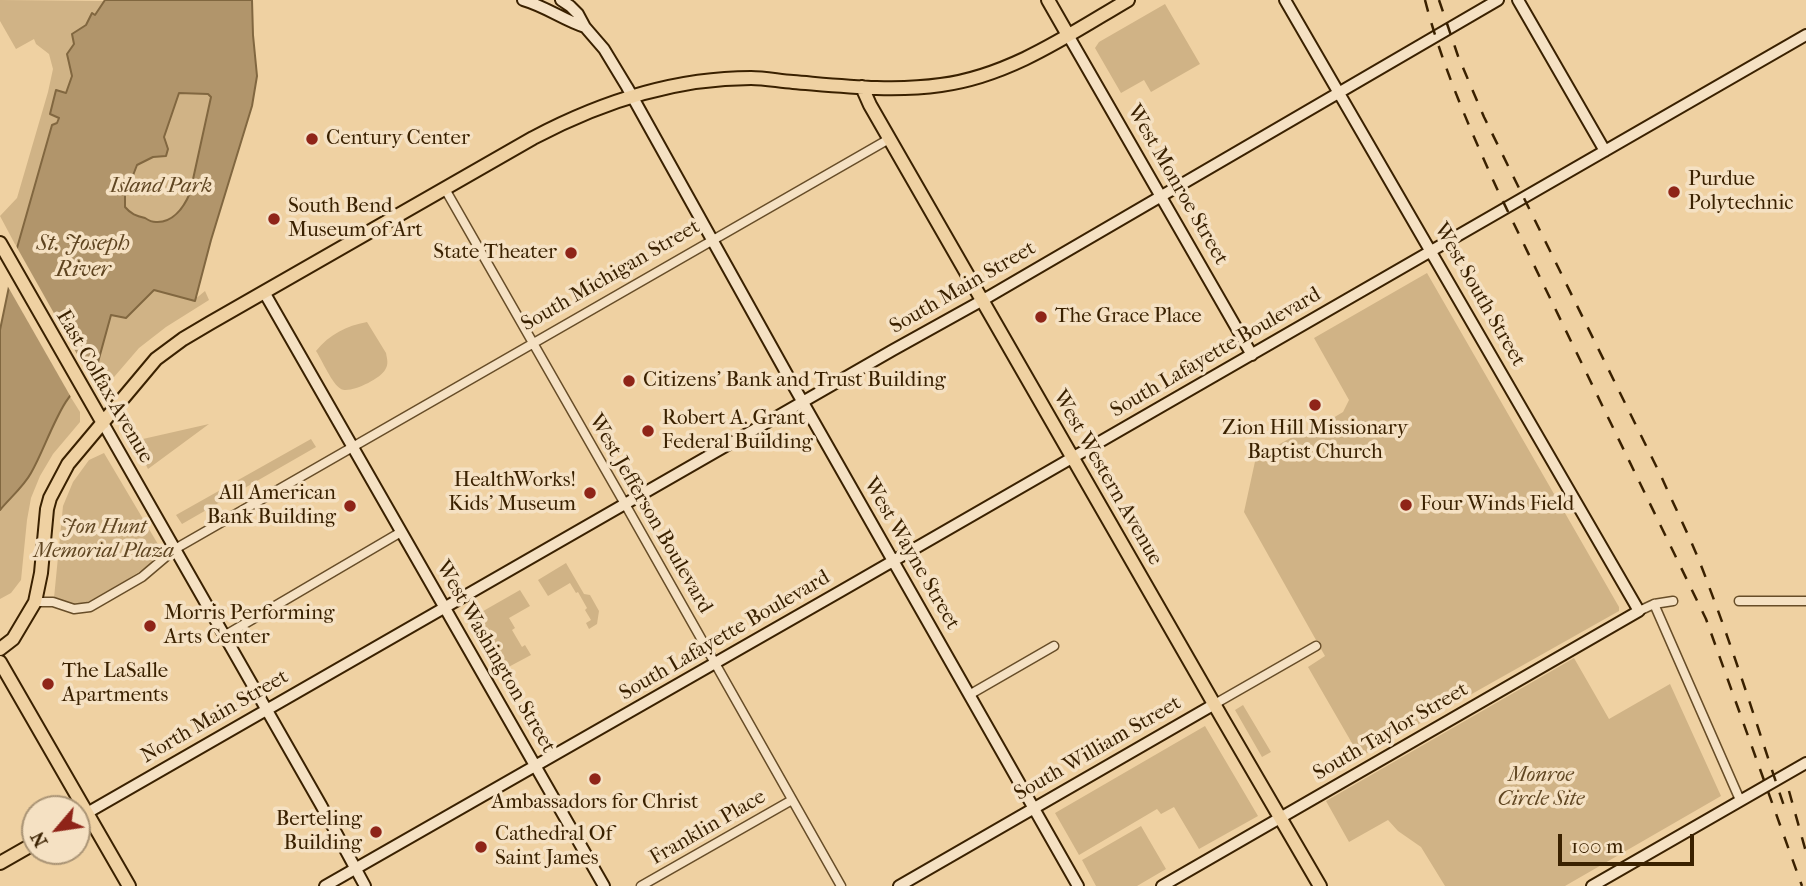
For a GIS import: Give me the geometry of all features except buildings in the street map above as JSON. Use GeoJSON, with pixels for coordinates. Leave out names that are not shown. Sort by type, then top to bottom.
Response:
{"type":"FeatureCollection","features":[{"type":"Feature","properties":{"kind":"main road"},"geometry":{"type":"LineString","coordinates":[[1048,0],[1068,35]]}},
{"type":"Feature","properties":{"kind":"main road"},"geometry":{"type":"LineString","coordinates":[[0,649],[13,639],[34,602],[41,573],[44,527],[50,498],[68,464],[156,359],[205,325],[553,127],[591,110],[663,87],[740,79],[896,88],[965,81],[1021,61],[1128,0]]}},
{"type":"Feature","properties":{"kind":"main road","name":"West Western Avenue"},"geometry":{"type":"LineString","coordinates":[[862,87],[870,106],[1213,705],[1320,886]]}},
{"type":"Feature","properties":{"kind":"main road","name":"East Colfax Avenue"},"geometry":{"type":"LineString","coordinates":[[1,246],[103,423]]}},
{"type":"Feature","properties":{"kind":"main road"},"geometry":{"type":"LineString","coordinates":[[0,662],[71,795]]}},
{"type":"Feature","properties":{"kind":"main road"},"geometry":{"type":"LineString","coordinates":[[91,829],[130,886]]}},
{"type":"Feature","properties":{"kind":"main road"},"geometry":{"type":"LineString","coordinates":[[0,863],[21,851]]}},
{"type":"Feature","properties":{"kind":"street"},"geometry":{"type":"LineString","coordinates":[[523,0],[541,5],[571,23],[585,27]]}},
{"type":"Feature","properties":{"kind":"street","name":"West Wayne Street"},"geometry":{"type":"LineString","coordinates":[[561,0],[579,14],[632,96],[711,241],[1078,886]]}},
{"type":"Feature","properties":{"kind":"street","name":"West South Street"},"geometry":{"type":"LineString","coordinates":[[1285,0],[1639,611]]}},
{"type":"Feature","properties":{"kind":"street","name":"South Main Street"},"geometry":{"type":"LineString","coordinates":[[444,607],[983,300],[1498,0]]}},
{"type":"Feature","properties":{"kind":"street"},"geometry":{"type":"LineString","coordinates":[[1518,0],[1605,151]]}},
{"type":"Feature","properties":{"kind":"street","name":"West Monroe Street"},"geometry":{"type":"LineString","coordinates":[[1068,35],[1252,355]]}},
{"type":"Feature","properties":{"kind":"street","name":"South Lafayette Boulevard"},"geometry":{"type":"LineString","coordinates":[[325,886],[1806,35]]}},
{"type":"Feature","properties":{"kind":"street","name":"South Michigan Street"},"geometry":{"type":"LineString","coordinates":[[34,602],[53,602],[74,609],[90,607],[142,577],[175,549],[889,138]]}},
{"type":"Feature","properties":{"kind":"street","name":"West Jefferson Boulevard"},"geometry":{"type":"LineString","coordinates":[[445,189],[841,886]]}},
{"type":"Feature","properties":{"kind":"street","name":"West Washington Street"},"geometry":{"type":"LineString","coordinates":[[264,292],[604,886]]}},
{"type":"Feature","properties":{"kind":"street","name":"East Colfax Avenue"},"geometry":{"type":"LineString","coordinates":[[103,423],[365,886]]}},
{"type":"Feature","properties":{"kind":"street"},"geometry":{"type":"LineString","coordinates":[[224,636],[401,532]]}},
{"type":"Feature","properties":{"kind":"street"},"geometry":{"type":"LineString","coordinates":[[1639,611],[1654,604],[1674,601]]}},
{"type":"Feature","properties":{"kind":"street"},"geometry":{"type":"LineString","coordinates":[[1740,601],[1806,601]]}},
{"type":"Feature","properties":{"kind":"street"},"geometry":{"type":"LineString","coordinates":[[1654,604],[1741,800]]}},
{"type":"Feature","properties":{"kind":"street","name":"North Main Street"},"geometry":{"type":"LineString","coordinates":[[91,811],[444,607]]}},
{"type":"Feature","properties":{"kind":"street","name":"South Taylor Street"},"geometry":{"type":"LineString","coordinates":[[1161,886],[1639,611]]}},
{"type":"Feature","properties":{"kind":"street"},"geometry":{"type":"LineString","coordinates":[[969,695],[1054,646]]}},
{"type":"Feature","properties":{"kind":"street","name":"South William Street"},"geometry":{"type":"LineString","coordinates":[[899,886],[1316,646]]}},
{"type":"Feature","properties":{"kind":"street"},"geometry":{"type":"LineString","coordinates":[[1592,886],[1806,763]]}},
{"type":"Feature","properties":{"kind":"street","name":"Franklin Place"},"geometry":{"type":"LineString","coordinates":[[641,886],[792,800]]}},
{"type":"Feature","properties":{"kind":"green space"},"geometry":{"type":"Polygon","coordinates":[[[0,0],[105,1],[80,30],[75,44],[67,54],[72,76],[66,93],[56,91],[50,114],[59,118],[57,123],[52,125],[17,248],[0,216],[17,198],[53,69],[49,54],[36,44],[34,39],[16,49],[0,21],[0,0]]]}},
{"type":"Feature","properties":{"kind":"green space"},"geometry":{"type":"Polygon","coordinates":[[[1165,4],[1200,64],[1151,92],[1144,80],[1121,93],[1095,48],[1099,42],[1165,4]]]}},
{"type":"Feature","properties":{"kind":"green space","name":"Island Park"},"geometry":{"type":"Polygon","coordinates":[[[179,93],[208,94],[211,97],[190,193],[173,217],[162,222],[153,222],[127,209],[125,196],[137,165],[168,148],[164,137],[179,93]]]}},
{"type":"Feature","properties":{"kind":"green space"},"geometry":{"type":"Polygon","coordinates":[[[1427,273],[1619,611],[1360,757],[1308,667],[1325,656],[1244,512],[1256,457],[1296,435],[1313,430],[1343,412],[1349,400],[1314,338],[1427,273]]]}},
{"type":"Feature","properties":{"kind":"green space"},"geometry":{"type":"Polygon","coordinates":[[[154,290],[194,300],[205,291],[209,300],[139,348],[108,384],[92,381],[89,376],[95,373],[111,314],[126,318],[154,290]]]}},
{"type":"Feature","properties":{"kind":"green space"},"geometry":{"type":"Polygon","coordinates":[[[367,322],[386,353],[386,368],[382,374],[365,385],[341,389],[316,351],[339,332],[367,322]]]}},
{"type":"Feature","properties":{"kind":"green space"},"geometry":{"type":"Polygon","coordinates":[[[70,396],[80,412],[80,422],[53,454],[40,476],[31,498],[21,580],[11,593],[0,599],[0,510],[31,474],[70,396]]]}},
{"type":"Feature","properties":{"kind":"green space"},"geometry":{"type":"Polygon","coordinates":[[[209,424],[148,469],[134,441],[209,424]]]}},
{"type":"Feature","properties":{"kind":"green space"},"geometry":{"type":"Polygon","coordinates":[[[311,439],[316,447],[182,524],[176,515],[311,439]]]}},
{"type":"Feature","properties":{"kind":"green space","name":"Jon Hunt Memorial Plaza"},"geometry":{"type":"Polygon","coordinates":[[[104,453],[162,551],[149,565],[116,587],[91,600],[71,606],[54,598],[63,506],[73,482],[89,460],[104,453]]]}},
{"type":"Feature","properties":{"kind":"green space"},"geometry":{"type":"Polygon","coordinates":[[[566,563],[584,594],[590,595],[599,611],[597,624],[589,629],[586,623],[591,620],[585,610],[587,608],[570,583],[548,596],[538,580],[566,563]]]}},
{"type":"Feature","properties":{"kind":"green space"},"geometry":{"type":"Polygon","coordinates":[[[520,590],[530,606],[509,618],[515,628],[512,630],[522,647],[525,645],[531,655],[501,671],[471,618],[520,590]]]}},
{"type":"Feature","properties":{"kind":"green space","name":"Monroe Circle Site"},"geometry":{"type":"Polygon","coordinates":[[[1574,658],[1609,719],[1670,684],[1721,796],[1565,886],[1445,886],[1421,847],[1398,831],[1388,820],[1349,842],[1326,801],[1574,658]]]}},
{"type":"Feature","properties":{"kind":"green space"},"geometry":{"type":"Polygon","coordinates":[[[1243,705],[1271,752],[1262,757],[1235,710],[1243,705]]]}},
{"type":"Feature","properties":{"kind":"green space"},"geometry":{"type":"Polygon","coordinates":[[[1205,726],[1258,816],[1199,849],[1174,807],[1161,814],[1157,809],[1079,855],[1055,813],[1205,726]]]}},
{"type":"Feature","properties":{"kind":"green space"},"geometry":{"type":"Polygon","coordinates":[[[1141,826],[1166,869],[1137,886],[1096,886],[1082,860],[1141,826]]]}},
{"type":"Feature","properties":{"kind":"water","name":"St. Joseph River"},"geometry":{"type":"Polygon","coordinates":[[[105,0],[252,0],[257,76],[252,106],[195,301],[154,290],[126,318],[111,315],[95,373],[73,391],[28,478],[0,510],[0,330],[17,248],[52,125],[57,123],[59,118],[50,114],[56,90],[66,93],[72,76],[67,54],[74,44],[72,34],[86,25],[92,13],[95,15],[105,0]],[[179,93],[164,137],[168,149],[166,156],[153,157],[137,165],[125,196],[125,207],[132,213],[162,222],[173,217],[185,204],[190,193],[211,97],[208,94],[179,93]]]}},
{"type":"Feature","properties":{"kind":"pier"},"geometry":{"type":"Polygon","coordinates":[[[15,244],[91,379],[72,399],[7,285],[15,244]]]}},
{"type":"Feature","properties":{"kind":"railway"},"geometry":{"type":"LineString","coordinates":[[1425,0],[1448,73],[1498,191],[1706,619],[1802,886]]}},
{"type":"Feature","properties":{"kind":"railway"},"geometry":{"type":"LineString","coordinates":[[1439,0],[1458,56],[1484,117],[1661,476],[1697,557],[1728,639],[1784,806]]}},
{"type":"Feature","properties":{"kind":"railway"},"geometry":{"type":"LineString","coordinates":[[1789,791],[1806,852]]}},
{"type":"Feature","properties":{"kind":"place","name":"Century Center"},"geometry":{"type":"Point","coordinates":[312,139]}},
{"type":"Feature","properties":{"kind":"place","name":"Purdue Polytechnic"},"geometry":{"type":"Point","coordinates":[1674,192]}},
{"type":"Feature","properties":{"kind":"place","name":"South Bend Museum of Art"},"geometry":{"type":"Point","coordinates":[274,219]}},
{"type":"Feature","properties":{"kind":"place","name":"State Theater"},"geometry":{"type":"Point","coordinates":[571,253]}},
{"type":"Feature","properties":{"kind":"place","name":"The Grace Place"},"geometry":{"type":"Point","coordinates":[1041,317]}},
{"type":"Feature","properties":{"kind":"place","name":"Citizens' Bank and Trust Building"},"geometry":{"type":"Point","coordinates":[629,381]}},
{"type":"Feature","properties":{"kind":"place","name":"Zion Hill Missionary Baptist Church"},"geometry":{"type":"Point","coordinates":[1315,405]}},
{"type":"Feature","properties":{"kind":"place","name":"Robert A. Grant Federal Building"},"geometry":{"type":"Point","coordinates":[648,431]}},
{"type":"Feature","properties":{"kind":"place","name":"HealthWorks! Kids' Museum"},"geometry":{"type":"Point","coordinates":[590,493]}},
{"type":"Feature","properties":{"kind":"place","name":"Four Winds Field"},"geometry":{"type":"Point","coordinates":[1406,505]}},
{"type":"Feature","properties":{"kind":"place","name":"All American Bank Building"},"geometry":{"type":"Point","coordinates":[350,506]}},
{"type":"Feature","properties":{"kind":"place","name":"Morris Performing Arts Center"},"geometry":{"type":"Point","coordinates":[150,626]}},
{"type":"Feature","properties":{"kind":"place","name":"The LaSalle Apartments"},"geometry":{"type":"Point","coordinates":[48,684]}},
{"type":"Feature","properties":{"kind":"place","name":"Ambassadors for Christ"},"geometry":{"type":"Point","coordinates":[595,779]}},
{"type":"Feature","properties":{"kind":"place","name":"Berteling Building"},"geometry":{"type":"Point","coordinates":[376,832]}},
{"type":"Feature","properties":{"kind":"place","name":"Cathedral Of Saint James"},"geometry":{"type":"Point","coordinates":[481,847]}}]}
